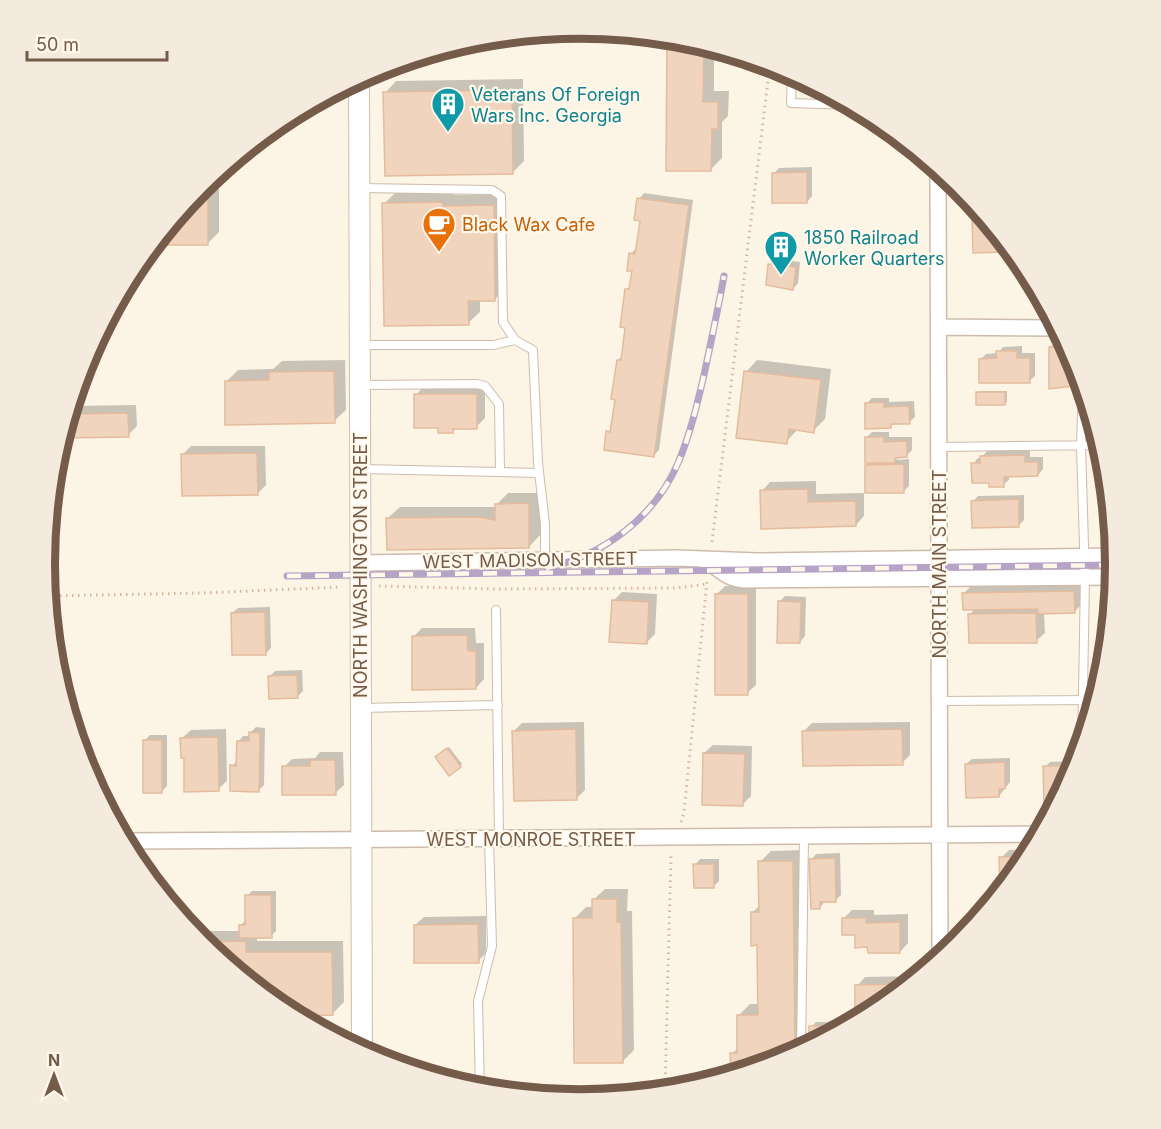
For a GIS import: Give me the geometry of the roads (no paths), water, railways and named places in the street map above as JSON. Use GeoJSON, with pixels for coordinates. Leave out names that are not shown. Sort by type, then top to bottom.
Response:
{"type":"FeatureCollection","features":[{"type":"Feature","properties":{"kind":"main road","name":"NORTH WASHINGTON STREET"},"geometry":{"type":"LineString","coordinates":[[359,88],[362,1042]]}},
{"type":"Feature","properties":{"kind":"street","name":"NORTH MAIN STREET"},"geometry":{"type":"LineString","coordinates":[[938,180],[940,948]]}},
{"type":"Feature","properties":{"kind":"street"},"geometry":{"type":"LineString","coordinates":[[939,327],[1050,328]]}},
{"type":"Feature","properties":{"kind":"street","name":"WEST MADISON STREET"},"geometry":{"type":"LineString","coordinates":[[361,563],[1106,556]]}},
{"type":"Feature","properties":{"kind":"street"},"geometry":{"type":"LineString","coordinates":[[704,559],[728,577],[740,580],[1106,577]]}},
{"type":"Feature","properties":{"kind":"street","name":"WEST MONROE STREET"},"geometry":{"type":"LineString","coordinates":[[134,841],[663,839],[1031,834]]}},
{"type":"Feature","properties":{"kind":"lane"},"geometry":{"type":"LineString","coordinates":[[792,83],[791,103],[834,104]]}},
{"type":"Feature","properties":{"kind":"lane"},"geometry":{"type":"LineString","coordinates":[[358,188],[492,190],[501,196],[503,322],[514,340],[533,351],[539,473],[545,524],[545,560]]}},
{"type":"Feature","properties":{"kind":"lane"},"geometry":{"type":"LineString","coordinates":[[360,345],[494,345],[514,340]]}},
{"type":"Feature","properties":{"kind":"lane"},"geometry":{"type":"LineString","coordinates":[[360,385],[477,384],[485,386],[499,404],[500,472]]}},
{"type":"Feature","properties":{"kind":"lane"},"geometry":{"type":"LineString","coordinates":[[1082,409],[1084,578],[1082,720]]}},
{"type":"Feature","properties":{"kind":"lane"},"geometry":{"type":"LineString","coordinates":[[938,447],[1092,445]]}},
{"type":"Feature","properties":{"kind":"lane"},"geometry":{"type":"LineString","coordinates":[[359,469],[539,473]]}},
{"type":"Feature","properties":{"kind":"lane"},"geometry":{"type":"LineString","coordinates":[[480,1080],[478,1002],[492,946],[498,705],[496,610]]}},
{"type":"Feature","properties":{"kind":"lane"},"geometry":{"type":"LineString","coordinates":[[939,701],[1088,700]]}},
{"type":"Feature","properties":{"kind":"lane"},"geometry":{"type":"LineString","coordinates":[[361,708],[498,705]]}},
{"type":"Feature","properties":{"kind":"lane"},"geometry":{"type":"LineString","coordinates":[[801,1041],[804,836]]}},
{"type":"Feature","properties":{"kind":"railway"},"geometry":{"type":"LineString","coordinates":[[546,568],[567,562],[607,544],[641,517],[668,483],[678,463],[693,420],[724,276]]}},
{"type":"Feature","properties":{"kind":"railway"},"geometry":{"type":"LineString","coordinates":[[287,576],[1106,565]]}},
{"type":"Feature","properties":{"kind":"place","name":"Veterans Of Foreign Wars Inc. Georgia"},"geometry":{"type":"Point","coordinates":[448,133]}},
{"type":"Feature","properties":{"kind":"place","name":"Black Wax Cafe"},"geometry":{"type":"Point","coordinates":[439,253]}},
{"type":"Feature","properties":{"kind":"place","name":"1850 Railroad Worker Quarters"},"geometry":{"type":"Point","coordinates":[781,276]}}]}
